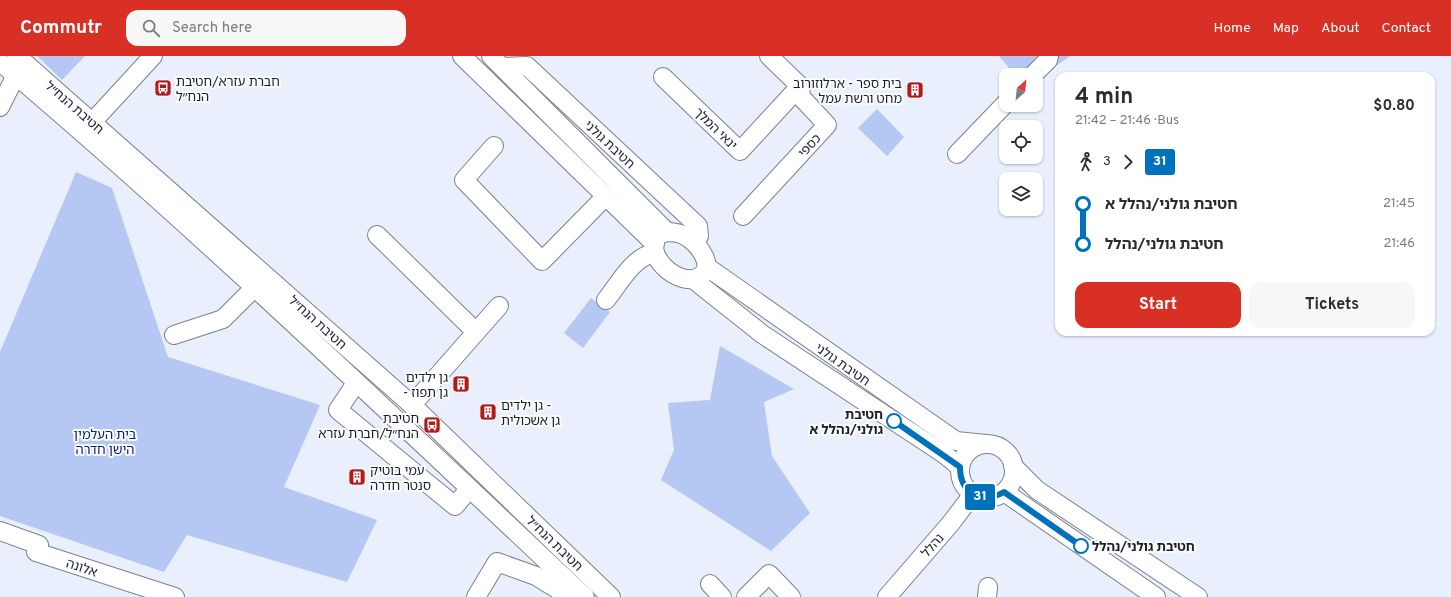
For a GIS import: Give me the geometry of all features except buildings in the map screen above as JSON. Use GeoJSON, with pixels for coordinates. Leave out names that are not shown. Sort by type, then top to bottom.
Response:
{"type":"FeatureCollection","features":[{"type":"Feature","properties":{"kind":"street","name":"חטיבת הנח״ל"},"geometry":{"type":"LineString","coordinates":[[17,56],[254,288],[469,489],[575,595]]}},
{"type":"Feature","properties":{"kind":"street"},"geometry":{"type":"LineString","coordinates":[[88,127],[153,56]]}},
{"type":"Feature","properties":{"kind":"street"},"geometry":{"type":"LineString","coordinates":[[462,56],[606,196],[659,243],[661,264],[675,276],[682,280],[694,280],[702,276],[707,267],[706,259],[695,243],[680,234],[659,243],[650,254],[631,266],[606,300]]}},
{"type":"Feature","properties":{"kind":"street","name":"כספי"},"geometry":{"type":"LineString","coordinates":[[743,216],[827,125],[801,97],[800,86],[769,56]]}},
{"type":"Feature","properties":{"kind":"street"},"geometry":{"type":"LineString","coordinates":[[1040,68],[1048,60],[1049,56]]}},
{"type":"Feature","properties":{"kind":"street","name":"חטיבת גולני"},"geometry":{"type":"LineString","coordinates":[[497,61],[659,243]]}},
{"type":"Feature","properties":{"kind":"street","name":"חטיבת גולני"},"geometry":{"type":"LineString","coordinates":[[497,61],[527,66],[698,226],[699,236],[695,243]]}},
{"type":"Feature","properties":{"kind":"street","name":"חטיבת הנח״ל"},"geometry":{"type":"LineString","coordinates":[[0,62],[88,127],[412,405],[611,597]]}},
{"type":"Feature","properties":{"kind":"street"},"geometry":{"type":"LineString","coordinates":[[0,107],[16,75]]}},
{"type":"Feature","properties":{"kind":"street","name":"ינאי המלך"},"geometry":{"type":"LineString","coordinates":[[663,77],[740,151],[800,86]]}},
{"type":"Feature","properties":{"kind":"street"},"geometry":{"type":"LineString","coordinates":[[957,154],[999,110]]}},
{"type":"Feature","properties":{"kind":"street"},"geometry":{"type":"LineString","coordinates":[[494,146],[464,180],[542,262],[606,196]]}},
{"type":"Feature","properties":{"kind":"street"},"geometry":{"type":"LineString","coordinates":[[377,235],[476,331]]}},
{"type":"Feature","properties":{"kind":"street","name":"חטיבת גולני"},"geometry":{"type":"LineString","coordinates":[[707,267],[800,334],[956,441],[986,444]]}},
{"type":"Feature","properties":{"kind":"street","name":"חטיבת גולני"},"geometry":{"type":"LineString","coordinates":[[694,280],[762,334],[944,454],[960,467]]}},
{"type":"Feature","properties":{"kind":"street"},"geometry":{"type":"LineString","coordinates":[[174,335],[223,319],[254,288]]}},
{"type":"Feature","properties":{"kind":"street"},"geometry":{"type":"LineString","coordinates":[[412,405],[499,306]]}},
{"type":"Feature","properties":{"kind":"street"},"geometry":{"type":"LineString","coordinates":[[356,383],[338,410],[455,506],[469,489]]}},
{"type":"Feature","properties":{"kind":"street"},"geometry":{"type":"LineString","coordinates":[[1014,466],[1012,480],[1004,492],[989,498],[973,494],[963,482],[960,467],[969,451],[980,445],[986,444],[1000,448],[1006,452],[1014,466],[1037,490],[1198,597]]}},
{"type":"Feature","properties":{"kind":"street"},"geometry":{"type":"LineString","coordinates":[[1004,492],[1156,597]]}},
{"type":"Feature","properties":{"kind":"street","name":"נהלל"},"geometry":{"type":"LineString","coordinates":[[890,596],[951,523],[973,494]]}},
{"type":"Feature","properties":{"kind":"street","name":"אלונה"},"geometry":{"type":"LineString","coordinates":[[0,531],[39,545],[36,552],[175,597]]}},
{"type":"Feature","properties":{"kind":"street"},"geometry":{"type":"LineString","coordinates":[[476,597],[497,562],[536,576],[575,595]]}},
{"type":"Feature","properties":{"kind":"street"},"geometry":{"type":"LineString","coordinates":[[746,597],[769,574],[792,597]]}},
{"type":"Feature","properties":{"kind":"street"},"geometry":{"type":"LineString","coordinates":[[710,584],[722,597]]}},
{"type":"Feature","properties":{"kind":"green space"},"geometry":{"type":"Polygon","coordinates":[[[37,56],[85,56],[62,80],[37,56]]]}},
{"type":"Feature","properties":{"kind":"green space"},"geometry":{"type":"Polygon","coordinates":[[[999,56],[1070,56],[1043,75],[1043,68],[1009,68],[999,56]]]}},
{"type":"Feature","properties":{"kind":"green space"},"geometry":{"type":"Polygon","coordinates":[[[877,109],[904,137],[887,156],[858,128],[877,109]]]}},
{"type":"Feature","properties":{"kind":"green space","name":"בית העלמין הישן חדרה"},"geometry":{"type":"Polygon","coordinates":[[[76,172],[112,188],[168,357],[320,405],[284,487],[377,520],[347,582],[187,535],[164,572],[0,516],[0,352],[76,172]]]}},
{"type":"Feature","properties":{"kind":"green space"},"geometry":{"type":"Polygon","coordinates":[[[591,298],[610,312],[583,348],[564,333],[591,298]]]}},
{"type":"Feature","properties":{"kind":"green space"},"geometry":{"type":"Polygon","coordinates":[[[720,346],[794,389],[764,402],[772,456],[810,513],[771,551],[661,480],[674,450],[668,403],[710,400],[720,346]]]}},
{"type":"Feature","properties":{"kind":"bus line","name":"31"},"geometry":{"type":"LineString","coordinates":[[894,421],[944,454],[960,467],[960,475],[963,482],[967,489],[973,494],[989,498],[1004,492],[1029,511],[1081,546]]}},
{"type":"Feature","properties":{"kind":"place","name":"חברת עזרא/חטיבת הנח״ל"},"geometry":{"type":"Point","coordinates":[163,88]}},
{"type":"Feature","properties":{"kind":"place","name":"בית ספר - ארלוזורוב מחט ורשת עמל"},"geometry":{"type":"Point","coordinates":[915,90]}},
{"type":"Feature","properties":{"kind":"place","name":"גן ילדים - גן תפוז"},"geometry":{"type":"Point","coordinates":[461,384]}},
{"type":"Feature","properties":{"kind":"place","name":"גן ילדים - גן אשכולית"},"geometry":{"type":"Point","coordinates":[488,412]}},
{"type":"Feature","properties":{"kind":"place","name":"חטיבת גולני/נהלל א"},"geometry":{"type":"Point","coordinates":[894,421]}},
{"type":"Feature","properties":{"kind":"place","name":"חטיבת הנח״ל/חברת עזרא"},"geometry":{"type":"Point","coordinates":[432,425]}},
{"type":"Feature","properties":{"kind":"place","name":"עמי בוטיק סנטר חדרה"},"geometry":{"type":"Point","coordinates":[357,477]}},
{"type":"Feature","properties":{"kind":"place","name":"חטיבת גולני/נהלל"},"geometry":{"type":"Point","coordinates":[1081,546]}}]}
